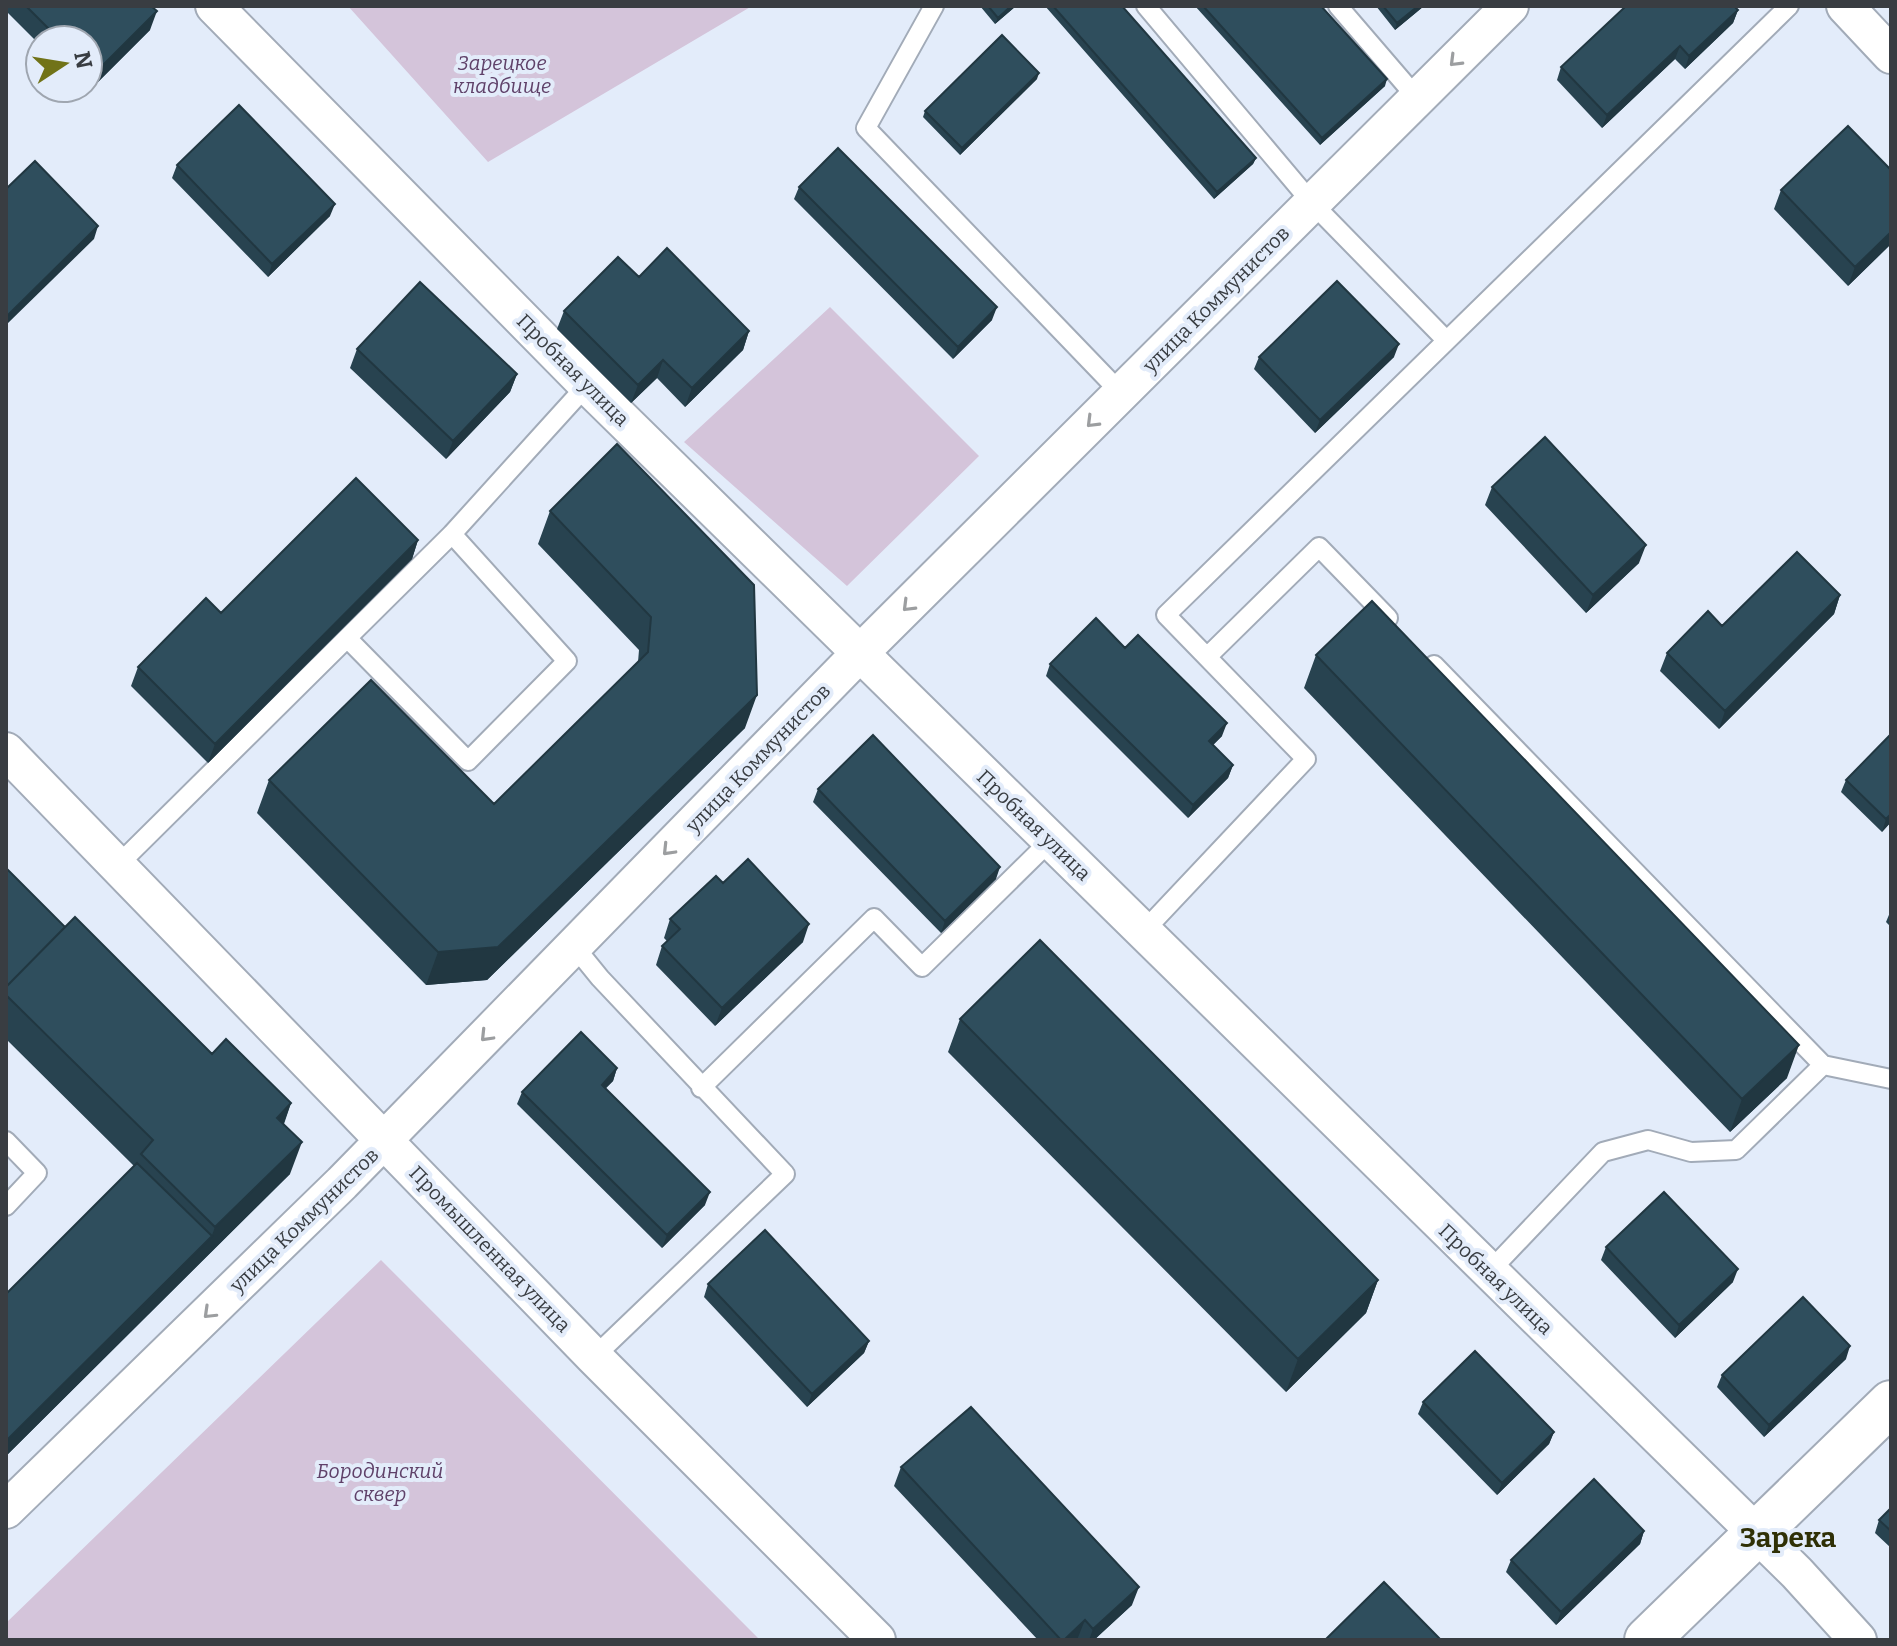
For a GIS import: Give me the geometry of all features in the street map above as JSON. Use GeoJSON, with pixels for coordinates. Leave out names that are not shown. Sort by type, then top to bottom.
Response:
{"type":"FeatureCollection","features":[{"type":"Feature","properties":{"kind":"street","name":"Пробная улица"},"geometry":{"type":"LineString","coordinates":[[214,6],[587,385],[1756,1534],[1858,1640]]}},
{"type":"Feature","properties":{"kind":"street","name":"улица Коммунистов"},"geometry":{"type":"LineString","coordinates":[[6,1510],[385,1140],[859,654],[1510,6]]}},
{"type":"Feature","properties":{"kind":"street"},"geometry":{"type":"LineString","coordinates":[[1845,6],[1882,39]]}},
{"type":"Feature","properties":{"kind":"street","name":"Промышленная улица"},"geometry":{"type":"LineString","coordinates":[[6,752],[594,1357],[877,1640]]}},
{"type":"Feature","properties":{"kind":"street"},"geometry":{"type":"LineString","coordinates":[[1647,1640],[1891,1403]]}},
{"type":"Feature","properties":{"kind":"lane"},"geometry":{"type":"LineString","coordinates":[[934,6],[866,128],[1121,393]]}},
{"type":"Feature","properties":{"kind":"lane"},"geometry":{"type":"LineString","coordinates":[[1146,6],[1312,203],[1446,340]]}},
{"type":"Feature","properties":{"kind":"lane"},"geometry":{"type":"LineString","coordinates":[[1338,6],[1417,98]]}},
{"type":"Feature","properties":{"kind":"lane"},"geometry":{"type":"LineString","coordinates":[[1143,932],[1306,759],[1166,615],[1789,6]]}},
{"type":"Feature","properties":{"kind":"lane"},"geometry":{"type":"LineString","coordinates":[[117,866],[452,534],[587,385]]}},
{"type":"Feature","properties":{"kind":"lane"},"geometry":{"type":"LineString","coordinates":[[347,638],[468,761],[567,661],[452,534]]}},
{"type":"Feature","properties":{"kind":"lane"},"geometry":{"type":"LineString","coordinates":[[1207,657],[1319,547],[1823,1065],[1891,1079]]}},
{"type":"Feature","properties":{"kind":"lane"},"geometry":{"type":"LineString","coordinates":[[701,1088],[874,918],[922,967],[1050,841]]}},
{"type":"Feature","properties":{"kind":"lane"},"geometry":{"type":"LineString","coordinates":[[574,946],[701,1088],[785,1174],[594,1357]]}},
{"type":"Feature","properties":{"kind":"lane"},"geometry":{"type":"LineString","coordinates":[[1489,1272],[1603,1152],[1648,1140],[1691,1152],[1736,1150],[1823,1065]]}},
{"type":"Feature","properties":{"kind":"lane"},"geometry":{"type":"LineString","coordinates":[[6,1141],[37,1173],[6,1206]]}},
{"type":"Feature","properties":{"kind":"green space","name":"Зарецкое кладбище"},"geometry":{"type":"Polygon","coordinates":[[[348,6],[752,6],[488,162],[348,6]]]}},
{"type":"Feature","properties":{"kind":"green space"},"geometry":{"type":"Polygon","coordinates":[[[830,307],[979,456],[847,586],[684,442],[830,307]]]}},
{"type":"Feature","properties":{"kind":"green space","name":"Бородинский сквер"},"geometry":{"type":"Polygon","coordinates":[[[381,1260],[760,1640],[6,1640],[6,1623],[381,1260]]]}},
{"type":"Feature","properties":{"kind":"building"},"geometry":{"type":"Polygon","coordinates":[[[26,6],[151,6],[157,11],[104,64],[104,24],[44,24],[26,6]]]}},
{"type":"Feature","properties":{"kind":"building"},"geometry":{"type":"Polygon","coordinates":[[[988,6],[1011,6],[998,18],[988,6]]]}},
{"type":"Feature","properties":{"kind":"building"},"geometry":{"type":"Polygon","coordinates":[[[1053,6],[1122,6],[1256,158],[1217,192],[1053,6]]]}},
{"type":"Feature","properties":{"kind":"building"},"geometry":{"type":"Polygon","coordinates":[[[1203,6],[1321,6],[1387,79],[1322,138],[1203,6]]]}},
{"type":"Feature","properties":{"kind":"building"},"geometry":{"type":"Polygon","coordinates":[[[1383,6],[1418,6],[1397,23],[1383,6]]]}},
{"type":"Feature","properties":{"kind":"building"},"geometry":{"type":"Polygon","coordinates":[[[1626,6],[1734,6],[1738,10],[1689,56],[1680,46],[1607,115],[1561,67],[1626,6]]]}},
{"type":"Feature","properties":{"kind":"building"},"geometry":{"type":"Polygon","coordinates":[[[1002,35],[1039,73],[962,148],[925,111],[1002,35]]]}},
{"type":"Feature","properties":{"kind":"building"},"geometry":{"type":"Polygon","coordinates":[[[239,105],[335,204],[272,264],[177,165],[239,105]]]}},
{"type":"Feature","properties":{"kind":"building"},"geometry":{"type":"Polygon","coordinates":[[[1848,126],[1891,170],[1891,232],[1855,267],[1781,190],[1848,126]]]}},
{"type":"Feature","properties":{"kind":"building"},"geometry":{"type":"Polygon","coordinates":[[[838,148],[997,307],[958,347],[799,187],[838,148]]]}},
{"type":"Feature","properties":{"kind":"building"},"geometry":{"type":"Polygon","coordinates":[[[35,161],[98,226],[7,316],[6,189],[35,161]]]}},
{"type":"Feature","properties":{"kind":"building"},"geometry":{"type":"Polygon","coordinates":[[[667,248],[749,331],[692,388],[663,360],[638,385],[564,311],[618,257],[639,277],[667,248]]]}},
{"type":"Feature","properties":{"kind":"building"},"geometry":{"type":"Polygon","coordinates":[[[1337,281],[1399,344],[1320,420],[1259,357],[1337,281]]]}},
{"type":"Feature","properties":{"kind":"building"},"geometry":{"type":"Polygon","coordinates":[[[420,282],[517,374],[453,441],[357,349],[420,282]]]}},
{"type":"Feature","properties":{"kind":"building"},"geometry":{"type":"Polygon","coordinates":[[[1545,437],[1646,545],[1593,595],[1492,487],[1545,437]]]}},
{"type":"Feature","properties":{"kind":"building"},"geometry":{"type":"Polygon","coordinates":[[[617,444],[754,585],[757,695],[498,947],[438,952],[269,780],[371,680],[494,804],[648,652],[651,617],[550,511],[617,444]]]}},
{"type":"Feature","properties":{"kind":"building"},"geometry":{"type":"Polygon","coordinates":[[[356,478],[418,540],[215,744],[138,667],[206,598],[221,613],[356,478]]]}},
{"type":"Feature","properties":{"kind":"building"},"geometry":{"type":"Polygon","coordinates":[[[1797,552],[1840,595],[1725,711],[1667,653],[1708,611],[1722,626],[1797,552]]]}},
{"type":"Feature","properties":{"kind":"building"},"geometry":{"type":"Polygon","coordinates":[[[1372,601],[1799,1045],[1742,1099],[1316,655],[1372,601]]]}},
{"type":"Feature","properties":{"kind":"building"},"geometry":{"type":"Polygon","coordinates":[[[1096,618],[1125,648],[1138,635],[1227,723],[1209,741],[1233,765],[1193,805],[1050,664],[1096,618]]]}},
{"type":"Feature","properties":{"kind":"building"},"geometry":{"type":"Polygon","coordinates":[[[1891,734],[1891,814],[1886,819],[1846,780],[1891,734]]]}},
{"type":"Feature","properties":{"kind":"building"},"geometry":{"type":"Polygon","coordinates":[[[873,735],[1000,867],[945,921],[818,789],[873,735]]]}},
{"type":"Feature","properties":{"kind":"building"},"geometry":{"type":"Polygon","coordinates":[[[748,859],[809,924],[722,1008],[662,946],[680,929],[670,919],[716,876],[723,883],[748,859]]]}},
{"type":"Feature","properties":{"kind":"building"},"geometry":{"type":"Polygon","coordinates":[[[6,868],[65,927],[6,987],[6,868]]]}},
{"type":"Feature","properties":{"kind":"building"},"geometry":{"type":"Polygon","coordinates":[[[75,917],[212,1054],[226,1039],[291,1103],[277,1118],[302,1142],[215,1227],[141,1154],[153,1140],[6,995],[6,987],[75,917]]]}},
{"type":"Feature","properties":{"kind":"building"},"geometry":{"type":"Polygon","coordinates":[[[1040,940],[1378,1280],[1298,1359],[960,1019],[1040,940]]]}},
{"type":"Feature","properties":{"kind":"building"},"geometry":{"type":"Polygon","coordinates":[[[581,1032],[617,1068],[602,1085],[710,1192],[667,1235],[522,1092],[581,1032]]]}},
{"type":"Feature","properties":{"kind":"building"},"geometry":{"type":"Polygon","coordinates":[[[137,1163],[212,1236],[6,1441],[6,1294],[137,1163]]]}},
{"type":"Feature","properties":{"kind":"building"},"geometry":{"type":"Polygon","coordinates":[[[1664,1192],[1738,1269],[1679,1325],[1606,1247],[1664,1192]]]}},
{"type":"Feature","properties":{"kind":"building"},"geometry":{"type":"Polygon","coordinates":[[[765,1230],[869,1341],[812,1394],[708,1284],[765,1230]]]}},
{"type":"Feature","properties":{"kind":"building"},"geometry":{"type":"Polygon","coordinates":[[[1803,1297],[1850,1346],[1769,1425],[1722,1375],[1803,1297]]]}},
{"type":"Feature","properties":{"kind":"building"},"geometry":{"type":"Polygon","coordinates":[[[1475,1351],[1554,1432],[1502,1483],[1423,1402],[1475,1351]]]}},
{"type":"Feature","properties":{"kind":"building"},"geometry":{"type":"Polygon","coordinates":[[[971,1407],[1139,1587],[1093,1629],[1085,1620],[1061,1640],[901,1467],[971,1407]]]}},
{"type":"Feature","properties":{"kind":"building"},"geometry":{"type":"Polygon","coordinates":[[[1594,1479],[1644,1531],[1561,1612],[1511,1560],[1594,1479]]]}},
{"type":"Feature","properties":{"kind":"building"},"geometry":{"type":"Polygon","coordinates":[[[1891,1508],[1891,1531],[1879,1520],[1891,1508]]]}},
{"type":"Feature","properties":{"kind":"building"},"geometry":{"type":"Polygon","coordinates":[[[1384,1582],[1441,1640],[1325,1640],[1384,1582]]]}},
{"type":"Feature","properties":{"kind":"district","name":"Зарека"},"geometry":{"type":"Point","coordinates":[1788,1537]}}]}
